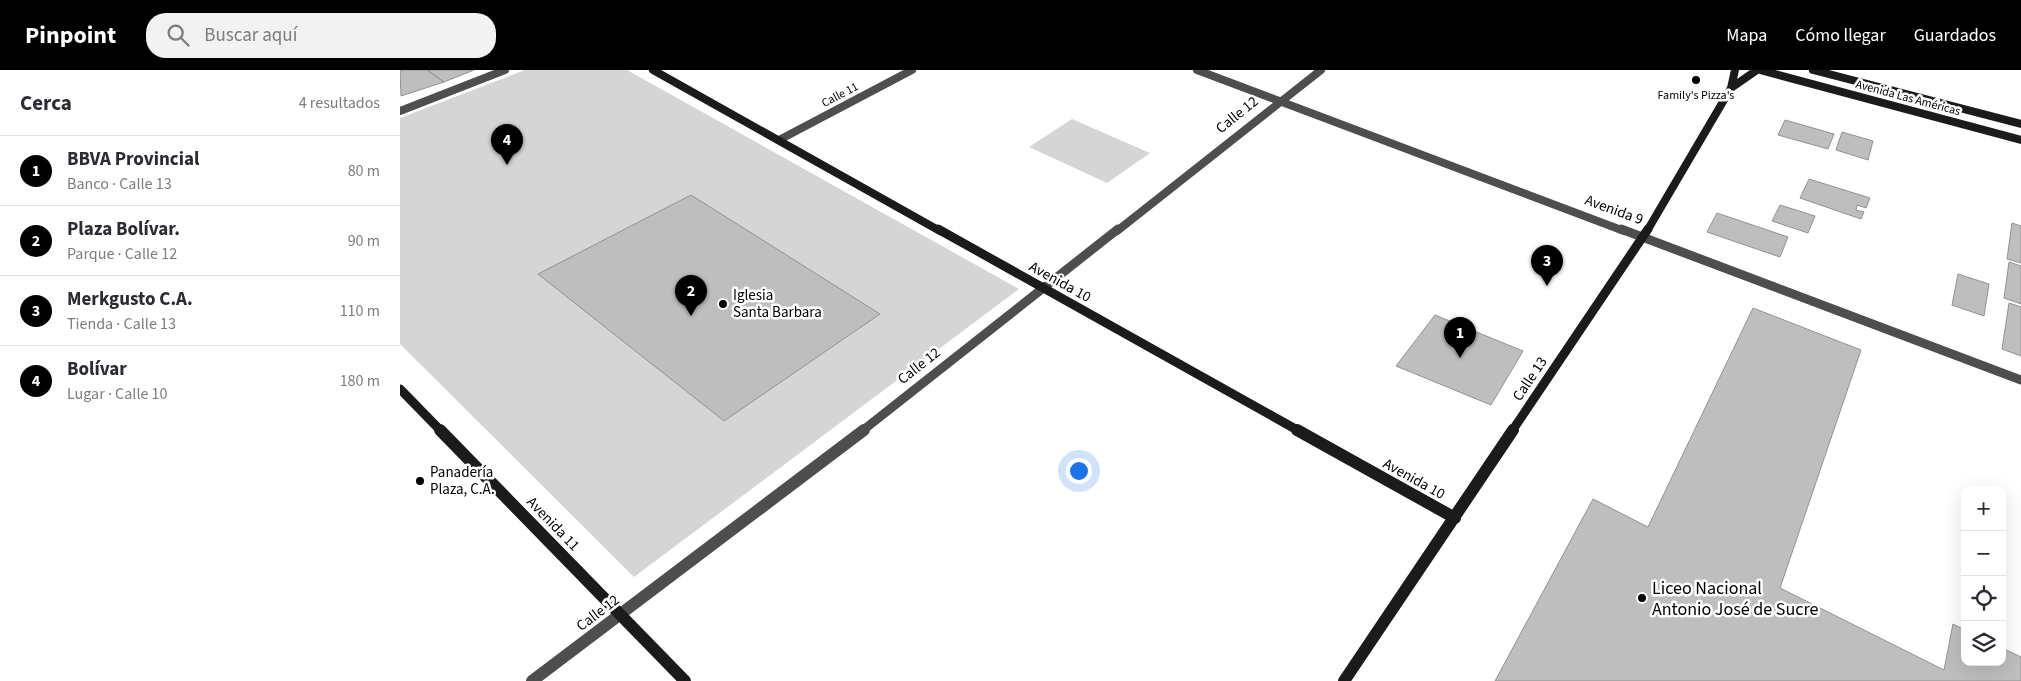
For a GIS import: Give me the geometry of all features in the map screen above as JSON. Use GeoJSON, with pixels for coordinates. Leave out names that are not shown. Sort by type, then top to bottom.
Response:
{"type":"FeatureCollection","features":[{"type":"Feature","properties":{"kind":"main road","name":"Avenida 10"},"geometry":{"type":"LineString","coordinates":[[653,70],[1454,518]]}},
{"type":"Feature","properties":{"kind":"main road","name":"Calle 13"},"geometry":{"type":"LineString","coordinates":[[1344,681],[1643,237],[1732,88],[1736,70]]}},
{"type":"Feature","properties":{"kind":"main road","name":"Calle 13"},"geometry":{"type":"LineString","coordinates":[[1732,88],[1759,70]]}},
{"type":"Feature","properties":{"kind":"main road","name":"Avenida Las Américas"},"geometry":{"type":"LineString","coordinates":[[1759,70],[2021,140]]}},
{"type":"Feature","properties":{"kind":"main road","name":"Avenida Las Américas"},"geometry":{"type":"LineString","coordinates":[[1813,70],[2021,124]]}},
{"type":"Feature","properties":{"kind":"main road","name":"Avenida 11"},"geometry":{"type":"LineString","coordinates":[[400,389],[685,681]]}},
{"type":"Feature","properties":{"kind":"street"},"geometry":{"type":"LineString","coordinates":[[400,111],[505,70]]}},
{"type":"Feature","properties":{"kind":"street","name":"Calle 11"},"geometry":{"type":"LineString","coordinates":[[778,140],[912,70]]}},
{"type":"Feature","properties":{"kind":"street","name":"Avenida 9"},"geometry":{"type":"LineString","coordinates":[[1197,70],[2021,380]]}},
{"type":"Feature","properties":{"kind":"street","name":"Calle 12"},"geometry":{"type":"LineString","coordinates":[[532,681],[621,615],[1044,289],[1279,101],[1321,70]]}},
{"type":"Feature","properties":{"kind":"shaded area"},"geometry":{"type":"Polygon","coordinates":[[[525,70],[627,70],[1019,289],[634,577],[400,344],[400,118],[525,70]]]}},
{"type":"Feature","properties":{"kind":"shaded area"},"geometry":{"type":"Polygon","coordinates":[[[1072,119],[1150,153],[1107,183],[1029,147],[1072,119]]]}},
{"type":"Feature","properties":{"kind":"building"},"geometry":{"type":"Polygon","coordinates":[[[400,70],[427,70],[444,82],[401,96],[400,70]]]}},
{"type":"Feature","properties":{"kind":"building"},"geometry":{"type":"Polygon","coordinates":[[[427,70],[474,70],[444,82],[427,70]]]}},
{"type":"Feature","properties":{"kind":"building"},"geometry":{"type":"Polygon","coordinates":[[[1785,120],[1834,134],[1828,149],[1778,135],[1785,120]]]}},
{"type":"Feature","properties":{"kind":"building"},"geometry":{"type":"Polygon","coordinates":[[[1842,132],[1873,141],[1868,160],[1836,150],[1842,132]]]}},
{"type":"Feature","properties":{"kind":"building"},"geometry":{"type":"Polygon","coordinates":[[[1809,179],[1870,198],[1866,208],[1857,205],[1856,210],[1864,212],[1861,219],[1800,198],[1809,179]]]}},
{"type":"Feature","properties":{"kind":"building"},"geometry":{"type":"Polygon","coordinates":[[[691,195],[880,314],[724,421],[538,274],[691,195]]]}},
{"type":"Feature","properties":{"kind":"building"},"geometry":{"type":"Polygon","coordinates":[[[1780,205],[1815,216],[1808,233],[1772,221],[1780,205]]]}},
{"type":"Feature","properties":{"kind":"building"},"geometry":{"type":"Polygon","coordinates":[[[1717,213],[1788,237],[1780,257],[1707,232],[1717,213]]]}},
{"type":"Feature","properties":{"kind":"building"},"geometry":{"type":"Polygon","coordinates":[[[2012,223],[2021,226],[2021,263],[2007,259],[2012,223]]]}},
{"type":"Feature","properties":{"kind":"building"},"geometry":{"type":"Polygon","coordinates":[[[2009,262],[2021,266],[2021,304],[2004,298],[2009,262]]]}},
{"type":"Feature","properties":{"kind":"building"},"geometry":{"type":"Polygon","coordinates":[[[1958,274],[1989,284],[1984,316],[1952,305],[1958,274]]]}},
{"type":"Feature","properties":{"kind":"building"},"geometry":{"type":"Polygon","coordinates":[[[2009,303],[2021,307],[2021,356],[2002,349],[2009,303]]]}},
{"type":"Feature","properties":{"kind":"building"},"geometry":{"type":"Polygon","coordinates":[[[1753,308],[1861,350],[1780,588],[1944,670],[1953,624],[1961,628],[1961,666],[2006,666],[2006,650],[2021,657],[2021,681],[1495,681],[1593,499],[1648,527],[1753,308]]]}},
{"type":"Feature","properties":{"kind":"building"},"geometry":{"type":"Polygon","coordinates":[[[1435,315],[1523,351],[1491,405],[1396,366],[1435,315]]]}},
{"type":"Feature","properties":{"kind":"place","name":"Family's Pizza's"},"geometry":{"type":"Point","coordinates":[1696,80]}},
{"type":"Feature","properties":{"kind":"place","name":"Bolívar"},"geometry":{"type":"Point","coordinates":[507,165]}},
{"type":"Feature","properties":{"kind":"place","name":"Merkgusto C.A."},"geometry":{"type":"Point","coordinates":[1547,286]}},
{"type":"Feature","properties":{"kind":"place","name":"Iglesia Santa Barbara"},"geometry":{"type":"Point","coordinates":[723,304]}},
{"type":"Feature","properties":{"kind":"place","name":"Plaza Bolívar."},"geometry":{"type":"Point","coordinates":[691,316]}},
{"type":"Feature","properties":{"kind":"place","name":"BBVA Provincial"},"geometry":{"type":"Point","coordinates":[1460,358]}},
{"type":"Feature","properties":{"kind":"place","name":"Panadería Plaza, C.A."},"geometry":{"type":"Point","coordinates":[420,481]}},
{"type":"Feature","properties":{"kind":"place","name":"Liceo Nacional Antonio José de Sucre"},"geometry":{"type":"Point","coordinates":[1642,598]}}]}
